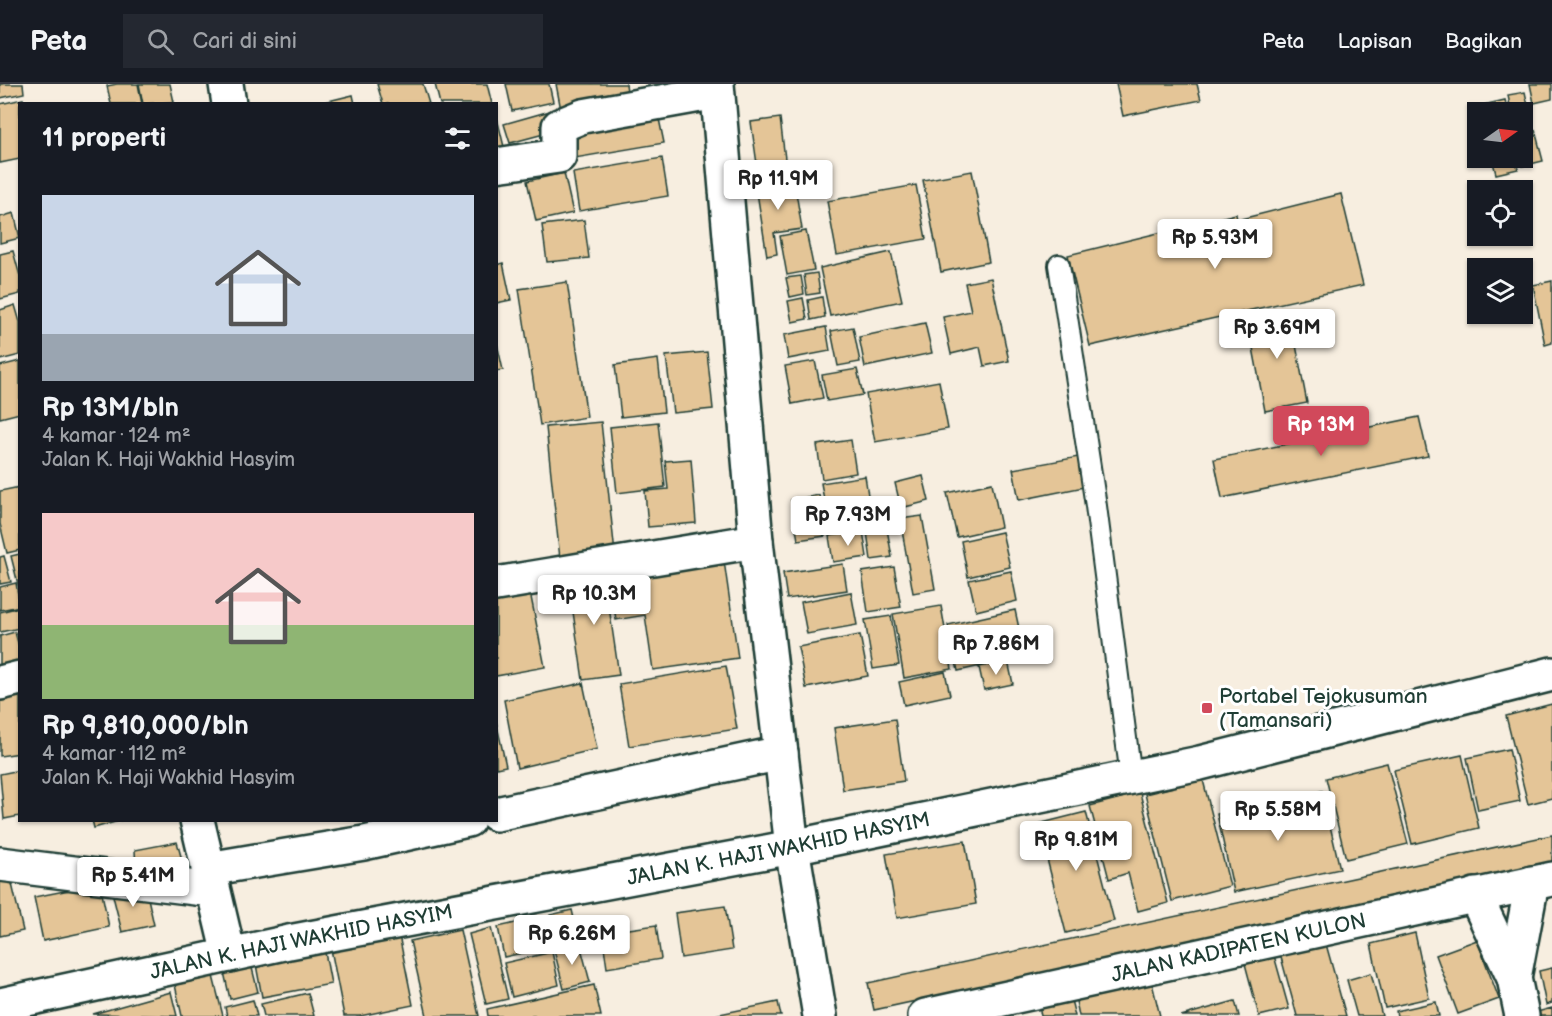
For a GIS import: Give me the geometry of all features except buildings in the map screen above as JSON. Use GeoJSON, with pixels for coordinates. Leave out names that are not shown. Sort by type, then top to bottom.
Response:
{"type":"FeatureCollection","features":[{"type":"Feature","properties":{"kind":"street"},"geometry":{"type":"LineString","coordinates":[[225,84],[229,102]]}},
{"type":"Feature","properties":{"kind":"street"},"geometry":{"type":"LineString","coordinates":[[498,165],[559,156],[559,126],[583,116],[717,88],[756,542],[792,847],[820,1016]]}},
{"type":"Feature","properties":{"kind":"street"},"geometry":{"type":"LineString","coordinates":[[498,584],[756,542]]}},
{"type":"Feature","properties":{"kind":"street","name":"JALAN K. HAJI WAKHID HASYIM"},"geometry":{"type":"LineString","coordinates":[[0,1005],[229,955],[792,847],[1200,763],[1552,674]]}},
{"type":"Feature","properties":{"kind":"street"},"geometry":{"type":"LineString","coordinates":[[0,683],[18,678]]}},
{"type":"Feature","properties":{"kind":"street"},"geometry":{"type":"LineString","coordinates":[[498,814],[781,753]]}},
{"type":"Feature","properties":{"kind":"street"},"geometry":{"type":"LineString","coordinates":[[197,822],[229,955]]}},
{"type":"Feature","properties":{"kind":"street"},"geometry":{"type":"LineString","coordinates":[[0,864],[210,880],[459,822]]}},
{"type":"Feature","properties":{"kind":"street"},"geometry":{"type":"LineString","coordinates":[[1514,978],[1542,881]]}},
{"type":"Feature","properties":{"kind":"street","name":"JALAN KADIPATEN KULON"},"geometry":{"type":"LineString","coordinates":[[925,1016],[1542,881]]}},
{"type":"Feature","properties":{"kind":"street"},"geometry":{"type":"LineString","coordinates":[[1475,895],[1514,978],[1522,1016]]}},
{"type":"Feature","properties":{"kind":"lane"},"geometry":{"type":"LineString","coordinates":[[1059,265],[1096,506],[1131,777]]}},
{"type":"Feature","properties":{"kind":"place","name":"Portabel Tejokusuman (Tamansari)"},"geometry":{"type":"Point","coordinates":[1207,708]}}]}
